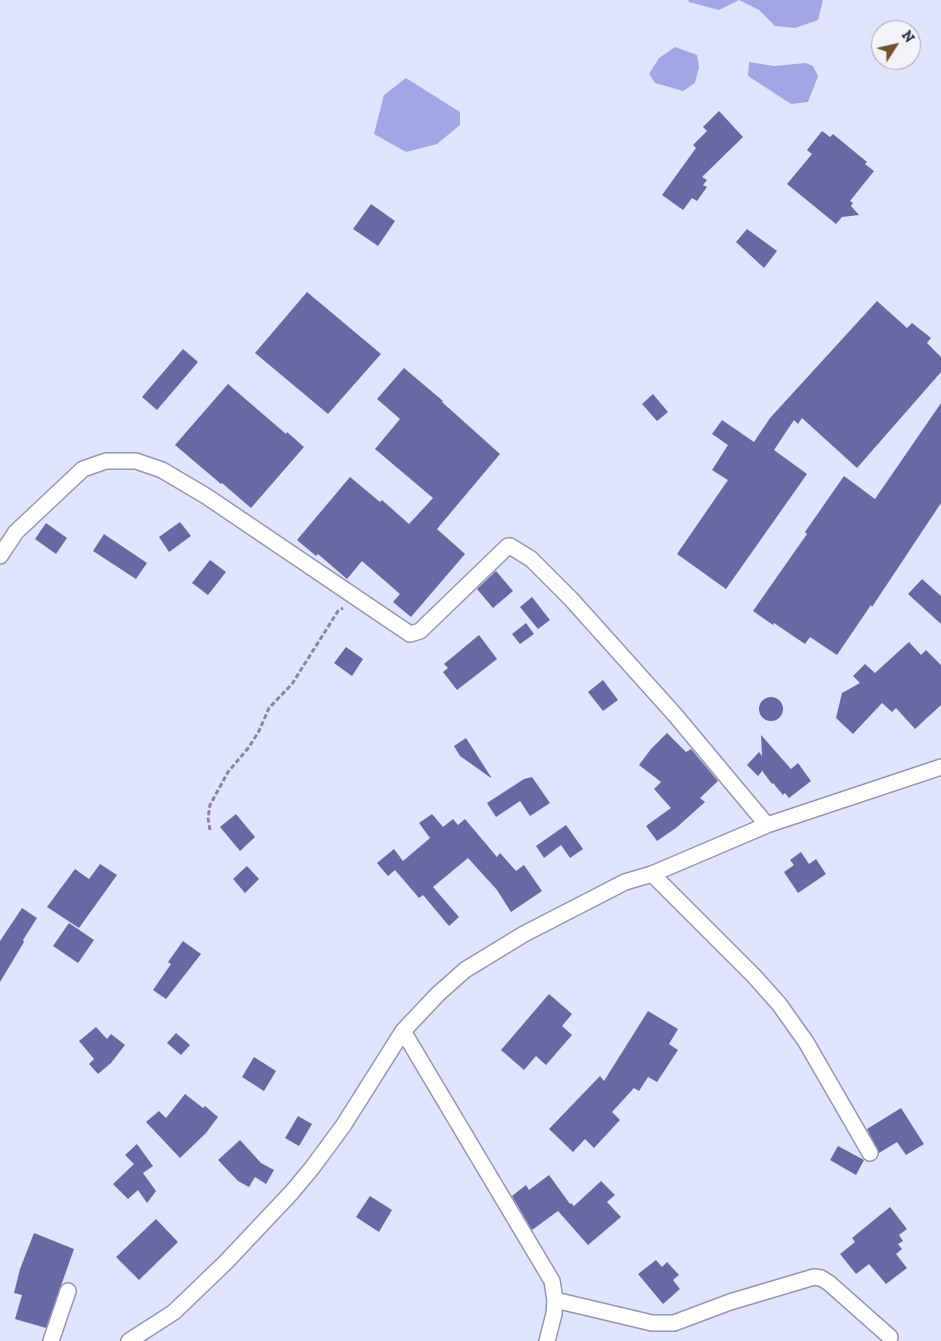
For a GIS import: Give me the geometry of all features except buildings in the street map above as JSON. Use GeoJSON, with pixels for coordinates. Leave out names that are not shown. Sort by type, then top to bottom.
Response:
{"type":"FeatureCollection","features":[{"type":"Feature","properties":{"kind":"street"},"geometry":{"type":"LineString","coordinates":[[0,556],[16,532],[83,469],[106,461],[136,461],[162,470],[206,496],[410,634],[420,631],[510,546],[531,559],[571,599],[676,716],[767,825]]}},
{"type":"Feature","properties":{"kind":"street"},"geometry":{"type":"LineString","coordinates":[[129,1341],[174,1312],[226,1262],[292,1192],[343,1126],[403,1031],[438,994],[465,970],[532,929],[625,882],[652,874],[767,825],[941,767]]}},
{"type":"Feature","properties":{"kind":"street"},"geometry":{"type":"LineString","coordinates":[[652,874],[754,976],[779,1004],[806,1042],[870,1153]]}},
{"type":"Feature","properties":{"kind":"street"},"geometry":{"type":"LineString","coordinates":[[403,1031],[552,1281],[555,1300],[554,1314],[547,1341]]}},
{"type":"Feature","properties":{"kind":"street"},"geometry":{"type":"LineString","coordinates":[[555,1300],[652,1323],[674,1323],[730,1302],[814,1277],[829,1282],[890,1337]]}},
{"type":"Feature","properties":{"kind":"street"},"geometry":{"type":"LineString","coordinates":[[51,1341],[68,1290]]}},
{"type":"Feature","properties":{"kind":"path"},"geometry":{"type":"LineString","coordinates":[[210,830],[208,818],[210,805],[219,786],[249,747],[269,708],[292,684],[338,611],[350,605],[370,607]]}},
{"type":"Feature","properties":{"kind":"shaded area"},"geometry":{"type":"Polygon","coordinates":[[[688,0],[739,0],[719,10],[689,2],[688,0]]]}},
{"type":"Feature","properties":{"kind":"shaded area"},"geometry":{"type":"Polygon","coordinates":[[[739,0],[823,0],[818,20],[795,28],[775,26],[759,10],[739,0]]]}},
{"type":"Feature","properties":{"kind":"shaded area"},"geometry":{"type":"Polygon","coordinates":[[[675,47],[697,55],[699,67],[695,83],[683,91],[655,83],[649,74],[659,58],[675,47]]]}},
{"type":"Feature","properties":{"kind":"shaded area"},"geometry":{"type":"Polygon","coordinates":[[[749,62],[774,66],[806,63],[813,66],[818,76],[808,102],[791,104],[748,76],[749,62]]]}},
{"type":"Feature","properties":{"kind":"shaded area"},"geometry":{"type":"Polygon","coordinates":[[[406,78],[460,112],[460,125],[437,144],[406,152],[374,134],[384,95],[406,78]]]}}]}
